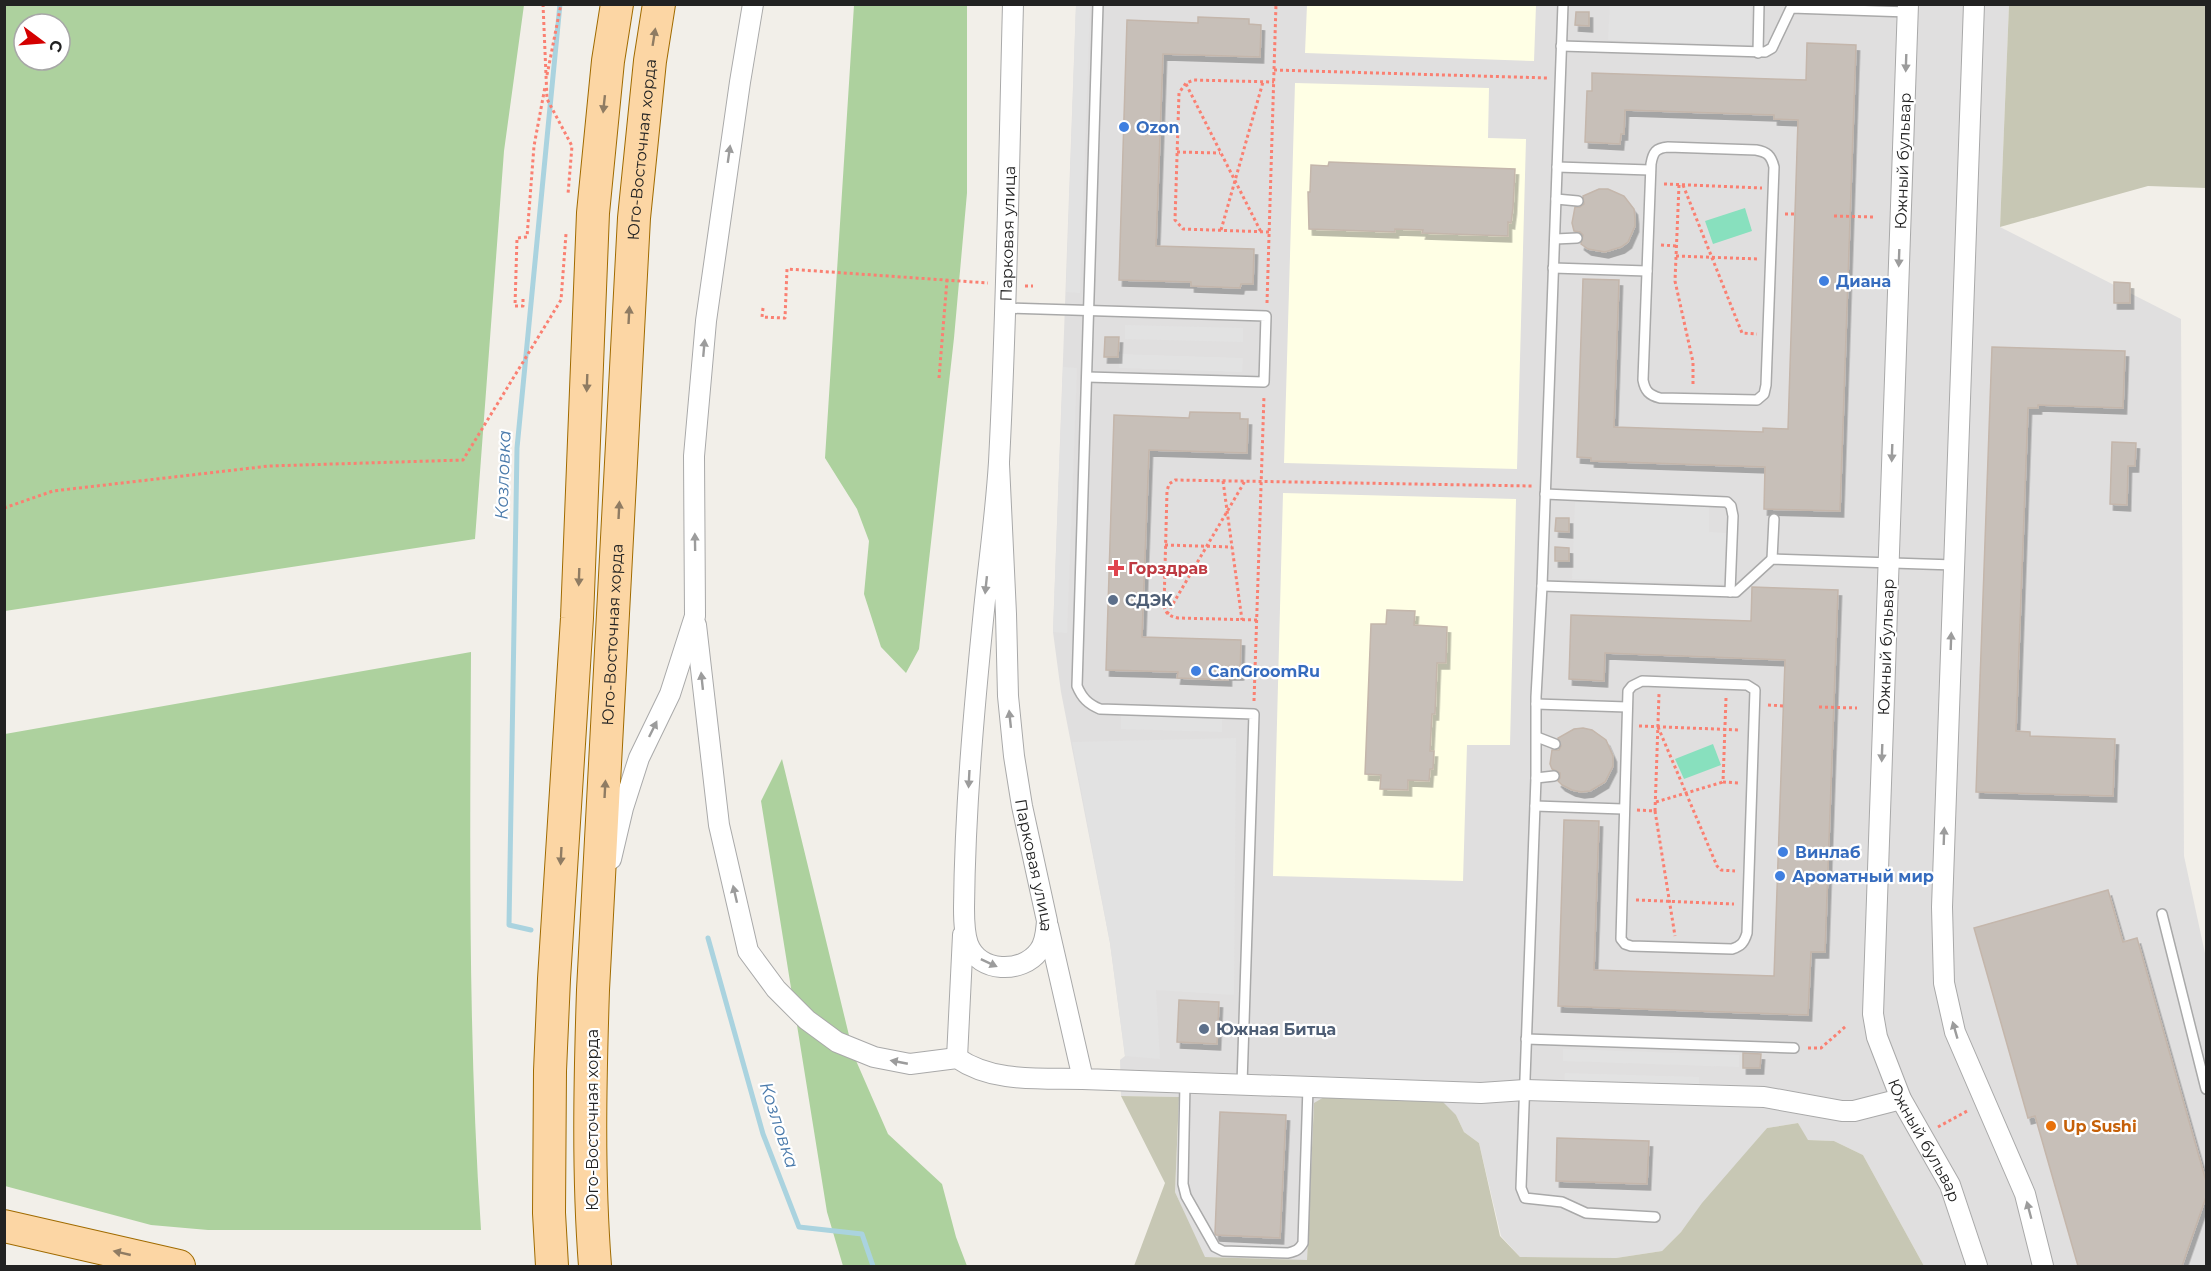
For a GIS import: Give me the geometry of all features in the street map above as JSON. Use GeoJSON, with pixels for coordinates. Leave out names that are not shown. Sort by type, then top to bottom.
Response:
{"type":"FeatureCollection","features":[{"type":"Feature","properties":{"kind":"main road"},"geometry":{"type":"LineString","coordinates":[[552,1266],[549,1213],[550,1071],[578,618],[593,213],[608,61],[617,4]]}},
{"type":"Feature","properties":{"kind":"main road","name":"Юго-Восточная хорда"},"geometry":{"type":"LineString","coordinates":[[595,1266],[591,1204],[593,990],[634,218],[650,61],[659,4]]}},
{"type":"Feature","properties":{"kind":"main road"},"geometry":{"type":"LineString","coordinates":[[4,1226],[179,1266]]}},
{"type":"Feature","properties":{"kind":"street"},"geometry":{"type":"LineString","coordinates":[[753,4],[706,321],[694,456],[695,616],[719,825],[748,951],[776,989],[807,1020],[837,1042],[874,1057],[910,1064],[957,1058],[986,1073],[1005,1076],[1480,1093],[1525,1090],[1764,1097],[1854,1111],[1901,1099]]}},
{"type":"Feature","properties":{"kind":"street","name":"Парковая улица"},"geometry":{"type":"LineString","coordinates":[[999,464],[1008,696],[1014,756],[1022,806],[1047,921],[1046,937],[1034,956],[1018,966],[998,968],[981,960],[969,946],[964,922],[965,853],[970,751],[999,464],[1013,4]]}},
{"type":"Feature","properties":{"kind":"street"},"geometry":{"type":"LineString","coordinates":[[1974,4],[1942,908],[1944,983],[1954,1032],[2025,1194],[2043,1266]]}},
{"type":"Feature","properties":{"kind":"street","name":"Южный бульвар"},"geometry":{"type":"LineString","coordinates":[[1908,8],[1873,1014],[1877,1037],[1901,1099],[1950,1185],[1977,1266]]}},
{"type":"Feature","properties":{"kind":"street"},"geometry":{"type":"LineString","coordinates":[[593,990],[610,865],[623,808],[639,758],[670,694],[695,616]]}},
{"type":"Feature","properties":{"kind":"street"},"geometry":{"type":"LineString","coordinates":[[1047,921],[1083,1079]]}},
{"type":"Feature","properties":{"kind":"street"},"geometry":{"type":"LineString","coordinates":[[957,1058],[964,922]]}},
{"type":"Feature","properties":{"kind":"lane"},"geometry":{"type":"LineString","coordinates":[[1098,4],[1077,686],[1081,696],[1090,705],[1100,709],[1254,714],[1242,1084]]}},
{"type":"Feature","properties":{"kind":"lane"},"geometry":{"type":"LineString","coordinates":[[1563,4],[1536,704],[1536,778],[1521,1188],[1525,1198],[1562,1202],[1595,1215],[1654,1217]]}},
{"type":"Feature","properties":{"kind":"lane"},"geometry":{"type":"LineString","coordinates":[[1758,53],[1760,4]]}},
{"type":"Feature","properties":{"kind":"lane"},"geometry":{"type":"LineString","coordinates":[[1561,46],[1758,53],[1772,48],[1792,6],[1908,8]]}},
{"type":"Feature","properties":{"kind":"lane"},"geometry":{"type":"LineString","coordinates":[[1659,148],[1756,150],[1766,152],[1772,157],[1774,167],[1766,385],[1764,394],[1757,400],[1660,398],[1650,396],[1644,389],[1650,184],[1653,154],[1659,148]]}},
{"type":"Feature","properties":{"kind":"lane"},"geometry":{"type":"LineString","coordinates":[[1557,166],[1650,170]]}},
{"type":"Feature","properties":{"kind":"lane"},"geometry":{"type":"LineString","coordinates":[[1556,199],[1578,201]]}},
{"type":"Feature","properties":{"kind":"lane"},"geometry":{"type":"LineString","coordinates":[[1555,239],[1577,238]]}},
{"type":"Feature","properties":{"kind":"lane"},"geometry":{"type":"LineString","coordinates":[[1553,268],[1647,271]]}},
{"type":"Feature","properties":{"kind":"lane"},"geometry":{"type":"LineString","coordinates":[[1004,308],[1266,316],[1264,382],[1087,377]]}},
{"type":"Feature","properties":{"kind":"lane"},"geometry":{"type":"LineString","coordinates":[[1546,490],[1726,502],[1731,506],[1733,516],[1730,592]]}},
{"type":"Feature","properties":{"kind":"lane"},"geometry":{"type":"LineString","coordinates":[[1772,559],[1774,519]]}},
{"type":"Feature","properties":{"kind":"lane"},"geometry":{"type":"LineString","coordinates":[[1542,586],[1736,592],[1772,559],[1954,565]]}},
{"type":"Feature","properties":{"kind":"lane"},"geometry":{"type":"LineString","coordinates":[[1642,681],[1726,684],[1747,685],[1755,690],[1745,941],[1732,950],[1625,944],[1619,933],[1628,691],[1642,681]]}},
{"type":"Feature","properties":{"kind":"lane"},"geometry":{"type":"LineString","coordinates":[[1536,704],[1627,707]]}},
{"type":"Feature","properties":{"kind":"lane"},"geometry":{"type":"LineString","coordinates":[[1537,737],[1555,744]]}},
{"type":"Feature","properties":{"kind":"lane"},"geometry":{"type":"LineString","coordinates":[[1536,778],[1554,776]]}},
{"type":"Feature","properties":{"kind":"lane"},"geometry":{"type":"LineString","coordinates":[[1534,807],[1623,809]]}},
{"type":"Feature","properties":{"kind":"lane"},"geometry":{"type":"LineString","coordinates":[[2162,914],[2206,1089]]}},
{"type":"Feature","properties":{"kind":"lane"},"geometry":{"type":"LineString","coordinates":[[1526,1039],[1794,1048]]}},
{"type":"Feature","properties":{"kind":"lane"},"geometry":{"type":"LineString","coordinates":[[1185,1083],[1182,1179],[1186,1196],[1215,1247],[1223,1251],[1245,1252],[1288,1253],[1297,1251],[1303,1243],[1308,1087]]}},
{"type":"Feature","properties":{"kind":"path"},"geometry":{"type":"LineString","coordinates":[[543,4],[547,99],[572,146],[568,205]]}},
{"type":"Feature","properties":{"kind":"path"},"geometry":{"type":"LineString","coordinates":[[523,298],[523,306],[515,306],[517,238],[527,237],[534,146],[561,4]]}},
{"type":"Feature","properties":{"kind":"path"},"geometry":{"type":"LineString","coordinates":[[1266,316],[1276,4]]}},
{"type":"Feature","properties":{"kind":"path"},"geometry":{"type":"LineString","coordinates":[[1274,70],[1560,78]]}},
{"type":"Feature","properties":{"kind":"path"},"geometry":{"type":"LineString","coordinates":[[1269,232],[1183,229],[1177,225],[1175,220],[1177,152],[1179,93],[1186,84],[1194,80],[1274,82]]}},
{"type":"Feature","properties":{"kind":"path"},"geometry":{"type":"LineString","coordinates":[[1221,231],[1263,82]]}},
{"type":"Feature","properties":{"kind":"path"},"geometry":{"type":"LineString","coordinates":[[1186,84],[1261,232]]}},
{"type":"Feature","properties":{"kind":"path"},"geometry":{"type":"LineString","coordinates":[[1177,152],[1221,153]]}},
{"type":"Feature","properties":{"kind":"path"},"geometry":{"type":"LineString","coordinates":[[1650,184],[1773,188]]}},
{"type":"Feature","properties":{"kind":"path"},"geometry":{"type":"LineString","coordinates":[[1681,185],[1676,282],[1694,362],[1692,399]]}},
{"type":"Feature","properties":{"kind":"path"},"geometry":{"type":"LineString","coordinates":[[1681,185],[1742,333],[1768,334]]}},
{"type":"Feature","properties":{"kind":"path"},"geometry":{"type":"LineString","coordinates":[[1834,216],[1874,217]]}},
{"type":"Feature","properties":{"kind":"path"},"geometry":{"type":"LineString","coordinates":[[4,508],[53,491],[269,466],[463,460],[561,300],[566,229]]}},
{"type":"Feature","properties":{"kind":"path"},"geometry":{"type":"LineString","coordinates":[[1676,256],[1770,259]]}},
{"type":"Feature","properties":{"kind":"path"},"geometry":{"type":"LineString","coordinates":[[763,308],[762,316],[785,318],[787,269],[991,284]]}},
{"type":"Feature","properties":{"kind":"path"},"geometry":{"type":"LineString","coordinates":[[939,378],[947,280]]}},
{"type":"Feature","properties":{"kind":"path"},"geometry":{"type":"LineString","coordinates":[[1254,714],[1264,382]]}},
{"type":"Feature","properties":{"kind":"path"},"geometry":{"type":"LineString","coordinates":[[1257,620],[1178,618],[1167,614],[1164,606],[1167,492],[1169,484],[1175,480],[1546,490]]}},
{"type":"Feature","properties":{"kind":"path"},"geometry":{"type":"LineString","coordinates":[[1223,481],[1242,620]]}},
{"type":"Feature","properties":{"kind":"path"},"geometry":{"type":"LineString","coordinates":[[1167,614],[1245,481]]}},
{"type":"Feature","properties":{"kind":"path"},"geometry":{"type":"LineString","coordinates":[[1165,545],[1232,547]]}},
{"type":"Feature","properties":{"kind":"path"},"geometry":{"type":"LineString","coordinates":[[1659,682],[1655,810],[1676,948]]}},
{"type":"Feature","properties":{"kind":"path"},"geometry":{"type":"LineString","coordinates":[[1723,782],[1726,684]]}},
{"type":"Feature","properties":{"kind":"path"},"geometry":{"type":"LineString","coordinates":[[1819,707],[1857,708]]}},
{"type":"Feature","properties":{"kind":"path"},"geometry":{"type":"LineString","coordinates":[[1627,726],[1754,730]]}},
{"type":"Feature","properties":{"kind":"path"},"geometry":{"type":"LineString","coordinates":[[1658,727],[1718,868],[1724,871],[1749,872]]}},
{"type":"Feature","properties":{"kind":"path"},"geometry":{"type":"LineString","coordinates":[[1655,803],[1723,782],[1752,783]]}},
{"type":"Feature","properties":{"kind":"path"},"geometry":{"type":"LineString","coordinates":[[1623,809],[1655,810]]}},
{"type":"Feature","properties":{"kind":"path"},"geometry":{"type":"LineString","coordinates":[[1620,900],[1748,904]]}},
{"type":"Feature","properties":{"kind":"path"},"geometry":{"type":"LineString","coordinates":[[1794,1048],[1821,1048],[1846,1026]]}},
{"type":"Feature","properties":{"kind":"path"},"geometry":{"type":"LineString","coordinates":[[1923,1135],[1984,1102]]}},
{"type":"Feature","properties":{"kind":"shaded area"},"geometry":{"type":"Polygon","coordinates":[[[1076,5],[2009,5],[2000,227],[2181,319],[2184,856],[2206,958],[2206,1266],[1924,1266],[1863,1155],[1834,1141],[1807,1140],[1798,1123],[1767,1128],[1681,1232],[1662,1251],[1616,1258],[1520,1257],[1501,1236],[1479,1143],[1464,1132],[1456,1115],[1314,1103],[1307,1261],[1204,1257],[1175,1192],[1179,1097],[1121,1096],[1120,1060],[1125,1056],[1110,943],[1061,692],[1053,632],[1076,5]]]}},
{"type":"Feature","properties":{"kind":"shaded area"},"geometry":{"type":"Polygon","coordinates":[[[1076,5],[1090,5],[1080,293],[1066,292],[1076,5]]]}},
{"type":"Feature","properties":{"kind":"shaded area"},"geometry":{"type":"Polygon","coordinates":[[[1307,5],[1536,5],[1534,61],[1305,53],[1307,5]]]}},
{"type":"Feature","properties":{"kind":"shaded area"},"geometry":{"type":"Polygon","coordinates":[[[1610,5],[1751,5],[1750,45],[1608,40],[1610,5]]]}},
{"type":"Feature","properties":{"kind":"shaded area"},"geometry":{"type":"Polygon","coordinates":[[[2009,5],[2206,5],[2206,188],[2148,186],[2000,227],[2009,5]]]}},
{"type":"Feature","properties":{"kind":"shaded area"},"geometry":{"type":"Polygon","coordinates":[[[1295,83],[1489,88],[1488,138],[1526,139],[1517,469],[1284,463],[1295,83]]]}},
{"type":"Feature","properties":{"kind":"shaded area"},"geometry":{"type":"Polygon","coordinates":[[[1125,325],[1243,328],[1243,342],[1125,339],[1125,325]]]}},
{"type":"Feature","properties":{"kind":"shaded area"},"geometry":{"type":"Polygon","coordinates":[[[1119,354],[1243,358],[1242,372],[1119,368],[1119,354]]]}},
{"type":"Feature","properties":{"kind":"shaded area"},"geometry":{"type":"Polygon","coordinates":[[[1063,367],[1077,368],[1067,633],[1053,632],[1063,367]]]}},
{"type":"Feature","properties":{"kind":"shaded area"},"geometry":{"type":"Polygon","coordinates":[[[1283,493],[1516,499],[1510,745],[1467,745],[1463,881],[1273,876],[1283,493]]]}},
{"type":"Feature","properties":{"kind":"shaded area"},"geometry":{"type":"Polygon","coordinates":[[[1575,502],[1709,506],[1709,532],[1726,533],[1724,584],[1572,579],[1575,502]]]}},
{"type":"Feature","properties":{"kind":"shaded area"},"geometry":{"type":"Polygon","coordinates":[[[1121,715],[1222,718],[1222,732],[1121,729],[1121,715]]]}},
{"type":"Feature","properties":{"kind":"shaded area"},"geometry":{"type":"Polygon","coordinates":[[[1236,738],[1234,995],[1156,990],[1160,1059],[1125,1056],[1110,943],[1072,742],[1236,738]]]}},
{"type":"Feature","properties":{"kind":"shaded area"},"geometry":{"type":"Polygon","coordinates":[[[1563,1049],[1739,1055],[1739,1067],[1563,1061],[1563,1049]]]}},
{"type":"Feature","properties":{"kind":"shaded area"},"geometry":{"type":"Polygon","coordinates":[[[1565,1073],[1699,1077],[1699,1090],[1564,1085],[1565,1073]]]}},
{"type":"Feature","properties":{"kind":"shaded area"},"geometry":{"type":"Polygon","coordinates":[[[1331,1093],[1441,1100],[1456,1115],[1464,1132],[1479,1143],[1500,1236],[1520,1257],[1616,1258],[1662,1251],[1681,1232],[1702,1203],[1767,1128],[1798,1123],[1808,1140],[1834,1141],[1863,1155],[1924,1266],[1134,1266],[1165,1183],[1121,1096],[1179,1097],[1175,1192],[1205,1257],[1307,1260],[1314,1103],[1331,1093]]]}},
{"type":"Feature","properties":{"kind":"green space"},"geometry":{"type":"Polygon","coordinates":[[[5,4],[524,5],[504,151],[475,539],[5,611],[5,4]]]}},
{"type":"Feature","properties":{"kind":"green space"},"geometry":{"type":"Polygon","coordinates":[[[854,5],[967,5],[967,193],[954,338],[919,649],[906,673],[881,647],[864,594],[869,541],[857,509],[825,458],[854,5]]]}},
{"type":"Feature","properties":{"kind":"green space"},"geometry":{"type":"Polygon","coordinates":[[[1745,208],[1752,231],[1713,244],[1705,221],[1745,208]]]}},
{"type":"Feature","properties":{"kind":"green space"},"geometry":{"type":"Polygon","coordinates":[[[471,652],[472,1014],[481,1230],[208,1230],[151,1225],[5,1186],[5,734],[471,652]]]}},
{"type":"Feature","properties":{"kind":"green space"},"geometry":{"type":"Polygon","coordinates":[[[1713,744],[1721,765],[1684,779],[1675,759],[1713,744]]]}},
{"type":"Feature","properties":{"kind":"green space"},"geometry":{"type":"Polygon","coordinates":[[[782,759],[854,1056],[888,1134],[942,1184],[956,1237],[967,1266],[843,1266],[827,1212],[761,801],[782,759]]]}},
{"type":"Feature","properties":{"kind":"building"},"geometry":{"type":"Polygon","coordinates":[[[1576,12],[1589,12],[1589,26],[1575,25],[1576,12]]]}},
{"type":"Feature","properties":{"kind":"building"},"geometry":{"type":"Polygon","coordinates":[[[1198,17],[1249,19],[1249,24],[1261,25],[1260,57],[1163,54],[1156,246],[1254,249],[1253,284],[1241,284],[1240,288],[1191,286],[1191,282],[1119,280],[1127,20],[1198,23],[1198,17]]]}},
{"type":"Feature","properties":{"kind":"building"},"geometry":{"type":"Polygon","coordinates":[[[1807,43],[1856,45],[1840,511],[1764,509],[1765,467],[1591,461],[1591,458],[1577,457],[1583,279],[1619,280],[1614,427],[1763,432],[1763,428],[1788,429],[1798,120],[1774,119],[1774,115],[1625,110],[1624,134],[1621,134],[1620,144],[1585,142],[1587,91],[1592,91],[1592,73],[1806,80],[1807,43]]]}},
{"type":"Feature","properties":{"kind":"building"},"geometry":{"type":"Polygon","coordinates":[[[1329,162],[1515,169],[1513,208],[1511,223],[1508,222],[1508,236],[1422,233],[1423,230],[1395,229],[1395,232],[1309,229],[1308,192],[1310,192],[1311,165],[1328,166],[1329,162]]]}},
{"type":"Feature","properties":{"kind":"building"},"geometry":{"type":"Polygon","coordinates":[[[1599,189],[1608,189],[1624,196],[1634,209],[1635,218],[1635,226],[1628,242],[1605,252],[1588,249],[1581,244],[1583,235],[1574,231],[1572,223],[1575,207],[1584,204],[1583,196],[1599,189]]]}},
{"type":"Feature","properties":{"kind":"building"},"geometry":{"type":"Polygon","coordinates":[[[2114,282],[2130,283],[2130,303],[2114,303],[2114,282]]]}},
{"type":"Feature","properties":{"kind":"building"},"geometry":{"type":"Polygon","coordinates":[[[1105,337],[1119,337],[1118,357],[1104,357],[1105,337]]]}},
{"type":"Feature","properties":{"kind":"building"},"geometry":{"type":"Polygon","coordinates":[[[1992,347],[2125,351],[2123,408],[2038,405],[2038,408],[2028,408],[2016,731],[2030,732],[2030,736],[2115,739],[2113,796],[1976,792],[1992,347]]]}},
{"type":"Feature","properties":{"kind":"building"},"geometry":{"type":"Polygon","coordinates":[[[1190,412],[1240,413],[1240,419],[1248,419],[1247,453],[1149,450],[1142,637],[1241,640],[1240,674],[1228,674],[1228,680],[1177,678],[1178,672],[1106,670],[1114,415],[1189,418],[1190,412]]]}},
{"type":"Feature","properties":{"kind":"building"},"geometry":{"type":"Polygon","coordinates":[[[2112,442],[2136,443],[2135,466],[2128,466],[2127,505],[2110,504],[2112,442]]]}},
{"type":"Feature","properties":{"kind":"building"},"geometry":{"type":"Polygon","coordinates":[[[1556,518],[1569,518],[1569,532],[1555,531],[1556,518]]]}},
{"type":"Feature","properties":{"kind":"building"},"geometry":{"type":"Polygon","coordinates":[[[1555,547],[1569,548],[1569,561],[1555,561],[1555,547]]]}},
{"type":"Feature","properties":{"kind":"building"},"geometry":{"type":"Polygon","coordinates":[[[1752,587],[1838,590],[1825,952],[1811,952],[1808,1015],[1558,1006],[1564,820],[1599,821],[1594,970],[1774,976],[1785,660],[1605,653],[1604,681],[1569,679],[1571,615],[1751,621],[1752,587]]]}},
{"type":"Feature","properties":{"kind":"building"},"geometry":{"type":"Polygon","coordinates":[[[1387,610],[1415,611],[1414,625],[1447,627],[1446,663],[1437,663],[1435,714],[1432,714],[1430,751],[1434,751],[1433,769],[1430,769],[1429,781],[1408,780],[1408,790],[1380,789],[1381,775],[1365,774],[1371,624],[1386,624],[1387,610]]]}},
{"type":"Feature","properties":{"kind":"building"},"geometry":{"type":"Polygon","coordinates":[[[1574,729],[1592,730],[1606,740],[1613,756],[1613,766],[1605,782],[1590,791],[1581,792],[1562,785],[1558,781],[1560,773],[1552,769],[1550,764],[1552,750],[1559,750],[1561,746],[1558,738],[1574,729]]]}},
{"type":"Feature","properties":{"kind":"building"},"geometry":{"type":"Polygon","coordinates":[[[2108,890],[2123,942],[2137,938],[2206,1181],[2206,1197],[2182,1266],[2078,1266],[2035,1116],[2028,1118],[1974,928],[2108,890]]]}},
{"type":"Feature","properties":{"kind":"building"},"geometry":{"type":"Polygon","coordinates":[[[1179,1000],[1219,1002],[1217,1044],[1177,1042],[1179,1000]]]}},
{"type":"Feature","properties":{"kind":"building"},"geometry":{"type":"Polygon","coordinates":[[[1743,1053],[1761,1054],[1760,1068],[1743,1068],[1743,1053]]]}},
{"type":"Feature","properties":{"kind":"building"},"geometry":{"type":"Polygon","coordinates":[[[1220,1112],[1286,1115],[1280,1238],[1216,1235],[1215,1233],[1220,1112]]]}},
{"type":"Feature","properties":{"kind":"building"},"geometry":{"type":"Polygon","coordinates":[[[1557,1138],[1649,1141],[1647,1184],[1556,1181],[1557,1138]]]}},
{"type":"Feature","properties":{"kind":"waterway","name":"Козловка"},"geometry":{"type":"LineString","coordinates":[[531,930],[509,925],[517,448],[560,4]]}},
{"type":"Feature","properties":{"kind":"waterway","name":"Козловка"},"geometry":{"type":"LineString","coordinates":[[708,938],[763,1134],[799,1227],[862,1234],[873,1266]]}},
{"type":"Feature","properties":{"kind":"place","name":"Ozon"},"geometry":{"type":"Point","coordinates":[1124,127]}},
{"type":"Feature","properties":{"kind":"place","name":"Диана"},"geometry":{"type":"Point","coordinates":[1824,281]}},
{"type":"Feature","properties":{"kind":"place","name":"Горздрав"},"geometry":{"type":"Point","coordinates":[1116,568]}},
{"type":"Feature","properties":{"kind":"place","name":"СДЭК"},"geometry":{"type":"Point","coordinates":[1113,600]}},
{"type":"Feature","properties":{"kind":"place","name":"CanGroomRu"},"geometry":{"type":"Point","coordinates":[1196,671]}},
{"type":"Feature","properties":{"kind":"place","name":"Винлаб"},"geometry":{"type":"Point","coordinates":[1783,852]}},
{"type":"Feature","properties":{"kind":"place","name":"Ароматный мир"},"geometry":{"type":"Point","coordinates":[1780,876]}},
{"type":"Feature","properties":{"kind":"place","name":"Южная Битца"},"geometry":{"type":"Point","coordinates":[1204,1029]}},
{"type":"Feature","properties":{"kind":"place","name":"Up Sushi"},"geometry":{"type":"Point","coordinates":[2051,1126]}}]}
